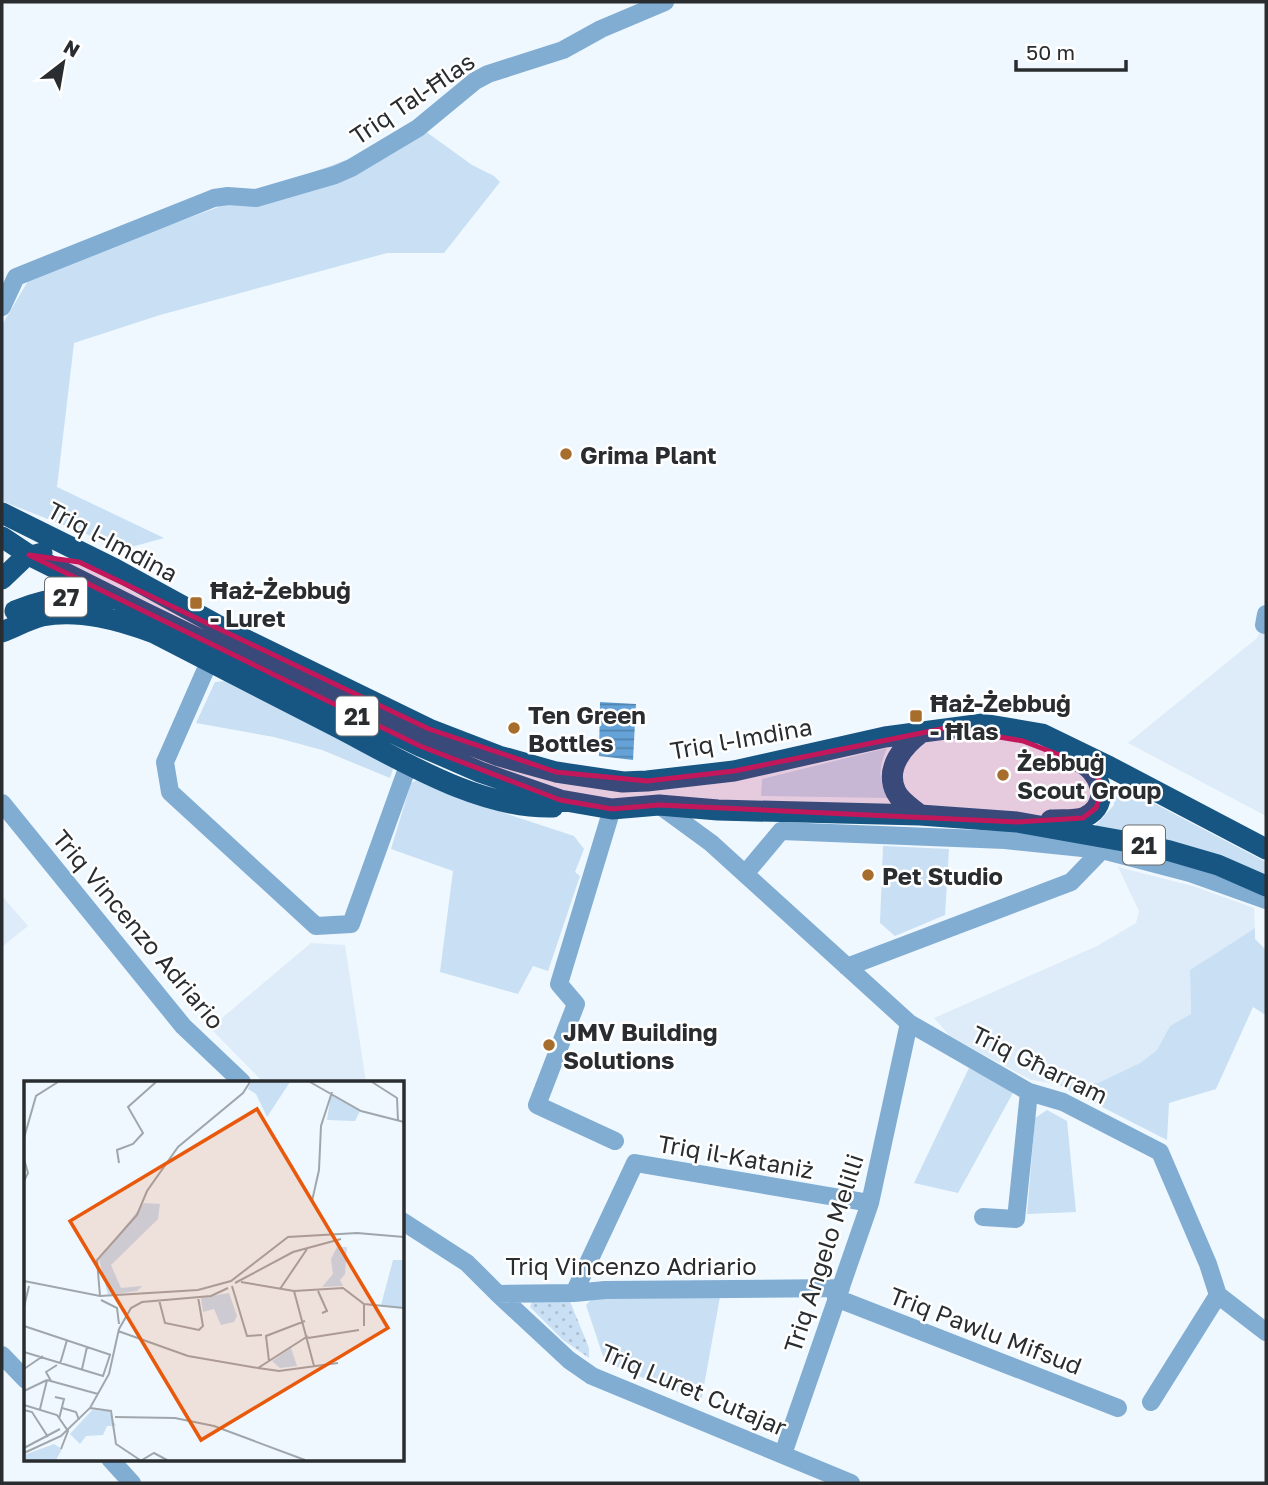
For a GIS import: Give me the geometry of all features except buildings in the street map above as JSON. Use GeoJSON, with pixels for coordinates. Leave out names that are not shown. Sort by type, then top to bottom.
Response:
{"type":"FeatureCollection","features":[{"type":"Feature","properties":{"kind":"highway","name":"Triq l-Imdina"},"geometry":{"type":"LineString","coordinates":[[2,513],[230,632],[429,729],[556,772],[623,782],[734,771],[885,737],[983,724],[1042,734],[1266,849]]}},
{"type":"Feature","properties":{"kind":"highway","name":"Triq l-Imdina"},"geometry":{"type":"LineString","coordinates":[[2,537],[27,556],[420,746],[480,772],[560,800],[612,809],[659,805],[719,810],[920,815],[1017,822],[1170,851],[1218,866],[1266,886]]}},
{"type":"Feature","properties":{"kind":"highway"},"geometry":{"type":"LineString","coordinates":[[27,556],[45,553],[70,558],[230,632]]}},
{"type":"Feature","properties":{"kind":"highway","name":"27"},"geometry":{"type":"LineString","coordinates":[[2,579],[27,556]]}},
{"type":"Feature","properties":{"kind":"highway","name":"27"},"geometry":{"type":"LineString","coordinates":[[2,618],[39,602],[70,597],[102,600],[132,607]]}},
{"type":"Feature","properties":{"kind":"highway"},"geometry":{"type":"LineString","coordinates":[[2,632],[41,616],[74,614],[116,619],[154,633],[408,763],[481,796],[537,807],[590,805]]}},
{"type":"Feature","properties":{"kind":"highway"},"geometry":{"type":"LineString","coordinates":[[946,728],[1023,741],[1083,764],[1098,778],[1102,791],[1096,808],[1083,818],[1017,822]]}},
{"type":"Feature","properties":{"kind":"highway"},"geometry":{"type":"LineString","coordinates":[[920,815],[897,793],[892,776],[899,754],[922,732]]}},
{"type":"Feature","properties":{"kind":"street","name":"Triq Tal-Ħlas"},"geometry":{"type":"LineString","coordinates":[[2,307],[16,277],[214,198],[256,198],[335,175],[418,128],[475,81],[488,74],[564,50],[611,24],[665,2]]}},
{"type":"Feature","properties":{"kind":"street"},"geometry":{"type":"LineString","coordinates":[[209,662],[165,762],[170,792],[316,926],[351,924],[408,763]]}},
{"type":"Feature","properties":{"kind":"street","name":"Triq Vincenzo Adriario"},"geometry":{"type":"LineString","coordinates":[[2,803],[183,1026],[240,1081]]}},
{"type":"Feature","properties":{"kind":"street","name":"Triq Għarram"},"geometry":{"type":"LineString","coordinates":[[659,805],[711,843],[909,1023],[1029,1092],[1063,1102],[1160,1152],[1208,1264],[1218,1295]]}},
{"type":"Feature","properties":{"kind":"street"},"geometry":{"type":"LineString","coordinates":[[612,809],[559,984],[576,1004],[537,1105],[615,1141]]}},
{"type":"Feature","properties":{"kind":"street"},"geometry":{"type":"LineString","coordinates":[[711,843],[710,831],[719,810]]}},
{"type":"Feature","properties":{"kind":"street"},"geometry":{"type":"LineString","coordinates":[[745,874],[781,831],[1005,840],[1102,850],[1190,873],[1266,900]]}},
{"type":"Feature","properties":{"kind":"street"},"geometry":{"type":"LineString","coordinates":[[847,967],[1071,882],[1102,850]]}},
{"type":"Feature","properties":{"kind":"street","name":"Triq Angelo Melilli"},"geometry":{"type":"LineString","coordinates":[[783,1454],[870,1203],[909,1023]]}},
{"type":"Feature","properties":{"kind":"street"},"geometry":{"type":"LineString","coordinates":[[982,1217],[1016,1219],[1029,1092]]}},
{"type":"Feature","properties":{"kind":"street","name":"Triq il-Kataniż"},"geometry":{"type":"LineString","coordinates":[[574,1293],[635,1163],[870,1203]]}},
{"type":"Feature","properties":{"kind":"street","name":"Triq Vincenzo Adriario"},"geometry":{"type":"LineString","coordinates":[[404,1223],[467,1263],[498,1294],[605,1290],[839,1293]]}},
{"type":"Feature","properties":{"kind":"street","name":"Triq Pawlu Mifsud"},"geometry":{"type":"LineString","coordinates":[[839,1293],[1118,1408]]}},
{"type":"Feature","properties":{"kind":"street","name":"Triq Luret Cutajar"},"geometry":{"type":"LineString","coordinates":[[498,1294],[569,1360],[592,1376],[851,1483]]}},
{"type":"Feature","properties":{"kind":"street"},"geometry":{"type":"LineString","coordinates":[[1151,1402],[1218,1295],[1266,1332]]}},
{"type":"Feature","properties":{"kind":"street"},"geometry":{"type":"LineString","coordinates":[[2,1355],[24,1378]]}},
{"type":"Feature","properties":{"kind":"street"},"geometry":{"type":"LineString","coordinates":[[111,1460],[132,1483]]}},
{"type":"Feature","properties":{"kind":"highlighted area"},"geometry":{"type":"Polygon","coordinates":[[[29,555],[79,562],[429,729],[556,772],[647,781],[734,771],[946,728],[1023,741],[1083,764],[1098,777],[1102,791],[1096,808],[1083,818],[1017,822],[659,805],[612,809],[560,800],[420,746],[29,555]]]}},
{"type":"Feature","properties":{"kind":"shaded area"},"geometry":{"type":"Polygon","coordinates":[[[425,131],[500,182],[444,253],[387,253],[160,315],[74,343],[57,487],[164,538],[124,549],[2,501],[2,325],[31,276],[425,131]]]}},
{"type":"Feature","properties":{"kind":"shaded area"},"geometry":{"type":"Polygon","coordinates":[[[1266,619],[1266,816],[1128,743],[1257,638],[1266,619]]]}},
{"type":"Feature","properties":{"kind":"shaded area"},"geometry":{"type":"Polygon","coordinates":[[[225,681],[389,760],[393,769],[390,778],[322,750],[274,737],[196,723],[215,682],[225,681]]]}},
{"type":"Feature","properties":{"kind":"shaded area"},"geometry":{"type":"Polygon","coordinates":[[[887,748],[880,773],[882,786],[889,798],[761,796],[762,779],[887,748]]]}},
{"type":"Feature","properties":{"kind":"shaded area"},"geometry":{"type":"Polygon","coordinates":[[[421,778],[507,814],[574,836],[584,849],[575,872],[580,876],[548,971],[533,966],[518,994],[440,972],[453,871],[391,849],[411,783],[421,778]]]}},
{"type":"Feature","properties":{"kind":"shaded area"},"geometry":{"type":"Polygon","coordinates":[[[1115,783],[1266,862],[1266,876],[1095,826],[1114,805],[1115,783]]]}},
{"type":"Feature","properties":{"kind":"shaded area"},"geometry":{"type":"Polygon","coordinates":[[[883,846],[949,849],[945,915],[895,936],[880,923],[883,846]]]}},
{"type":"Feature","properties":{"kind":"shaded area"},"geometry":{"type":"Polygon","coordinates":[[[1118,867],[1193,886],[1254,908],[1255,928],[1190,970],[1191,1015],[1170,1026],[1157,1050],[1140,1063],[1098,1083],[1057,1084],[1031,1080],[951,1037],[934,1018],[1097,946],[1136,923],[1139,911],[1118,867]]]}},
{"type":"Feature","properties":{"kind":"shaded area"},"geometry":{"type":"Polygon","coordinates":[[[2,896],[28,926],[2,947],[2,896]]]}},
{"type":"Feature","properties":{"kind":"shaded area"},"geometry":{"type":"Polygon","coordinates":[[[1255,928],[1255,939],[1266,950],[1266,1012],[1264,1014],[1253,1007],[1216,1089],[1169,1103],[1167,1140],[1057,1084],[1098,1083],[1140,1063],[1157,1050],[1170,1026],[1191,1014],[1190,970],[1255,928]]]}},
{"type":"Feature","properties":{"kind":"shaded area"},"geometry":{"type":"Polygon","coordinates":[[[311,943],[345,945],[366,1081],[262,1081],[210,1028],[311,943]]]}},
{"type":"Feature","properties":{"kind":"shaded area"},"geometry":{"type":"Polygon","coordinates":[[[969,1068],[1014,1091],[958,1193],[914,1183],[969,1068]]]}},
{"type":"Feature","properties":{"kind":"shaded area"},"geometry":{"type":"Polygon","coordinates":[[[1047,1110],[1067,1121],[1076,1212],[1027,1214],[1035,1118],[1047,1110]]]}},
{"type":"Feature","properties":{"kind":"shaded area"},"geometry":{"type":"Polygon","coordinates":[[[594,1297],[720,1297],[701,1402],[605,1362],[586,1305],[594,1297]]]}},
{"type":"Feature","properties":{"kind":"shaded area"},"geometry":{"type":"Polygon","coordinates":[[[533,1299],[569,1299],[589,1348],[589,1358],[563,1340],[530,1307],[533,1299]]]}},
{"type":"Feature","properties":{"kind":"water"},"geometry":{"type":"Polygon","coordinates":[[[600,702],[636,704],[633,760],[599,756],[600,702]]]}},
{"type":"Feature","properties":{"kind":"place","name":"Grima Plant"},"geometry":{"type":"Point","coordinates":[566,454]}},
{"type":"Feature","properties":{"kind":"place","name":"Ħaż-Żebbuġ - Luret"},"geometry":{"type":"Point","coordinates":[196,603]}},
{"type":"Feature","properties":{"kind":"place","name":"Ħaż-Żebbuġ - Ħlas"},"geometry":{"type":"Point","coordinates":[916,716]}},
{"type":"Feature","properties":{"kind":"place","name":"Ten Green Bottles"},"geometry":{"type":"Point","coordinates":[514,728]}},
{"type":"Feature","properties":{"kind":"place","name":"Żebbuġ Scout Group"},"geometry":{"type":"Point","coordinates":[1003,775]}},
{"type":"Feature","properties":{"kind":"place","name":"Pet Studio"},"geometry":{"type":"Point","coordinates":[868,875]}},
{"type":"Feature","properties":{"kind":"place","name":"JMV Building Solutions"},"geometry":{"type":"Point","coordinates":[549,1045]}}]}
